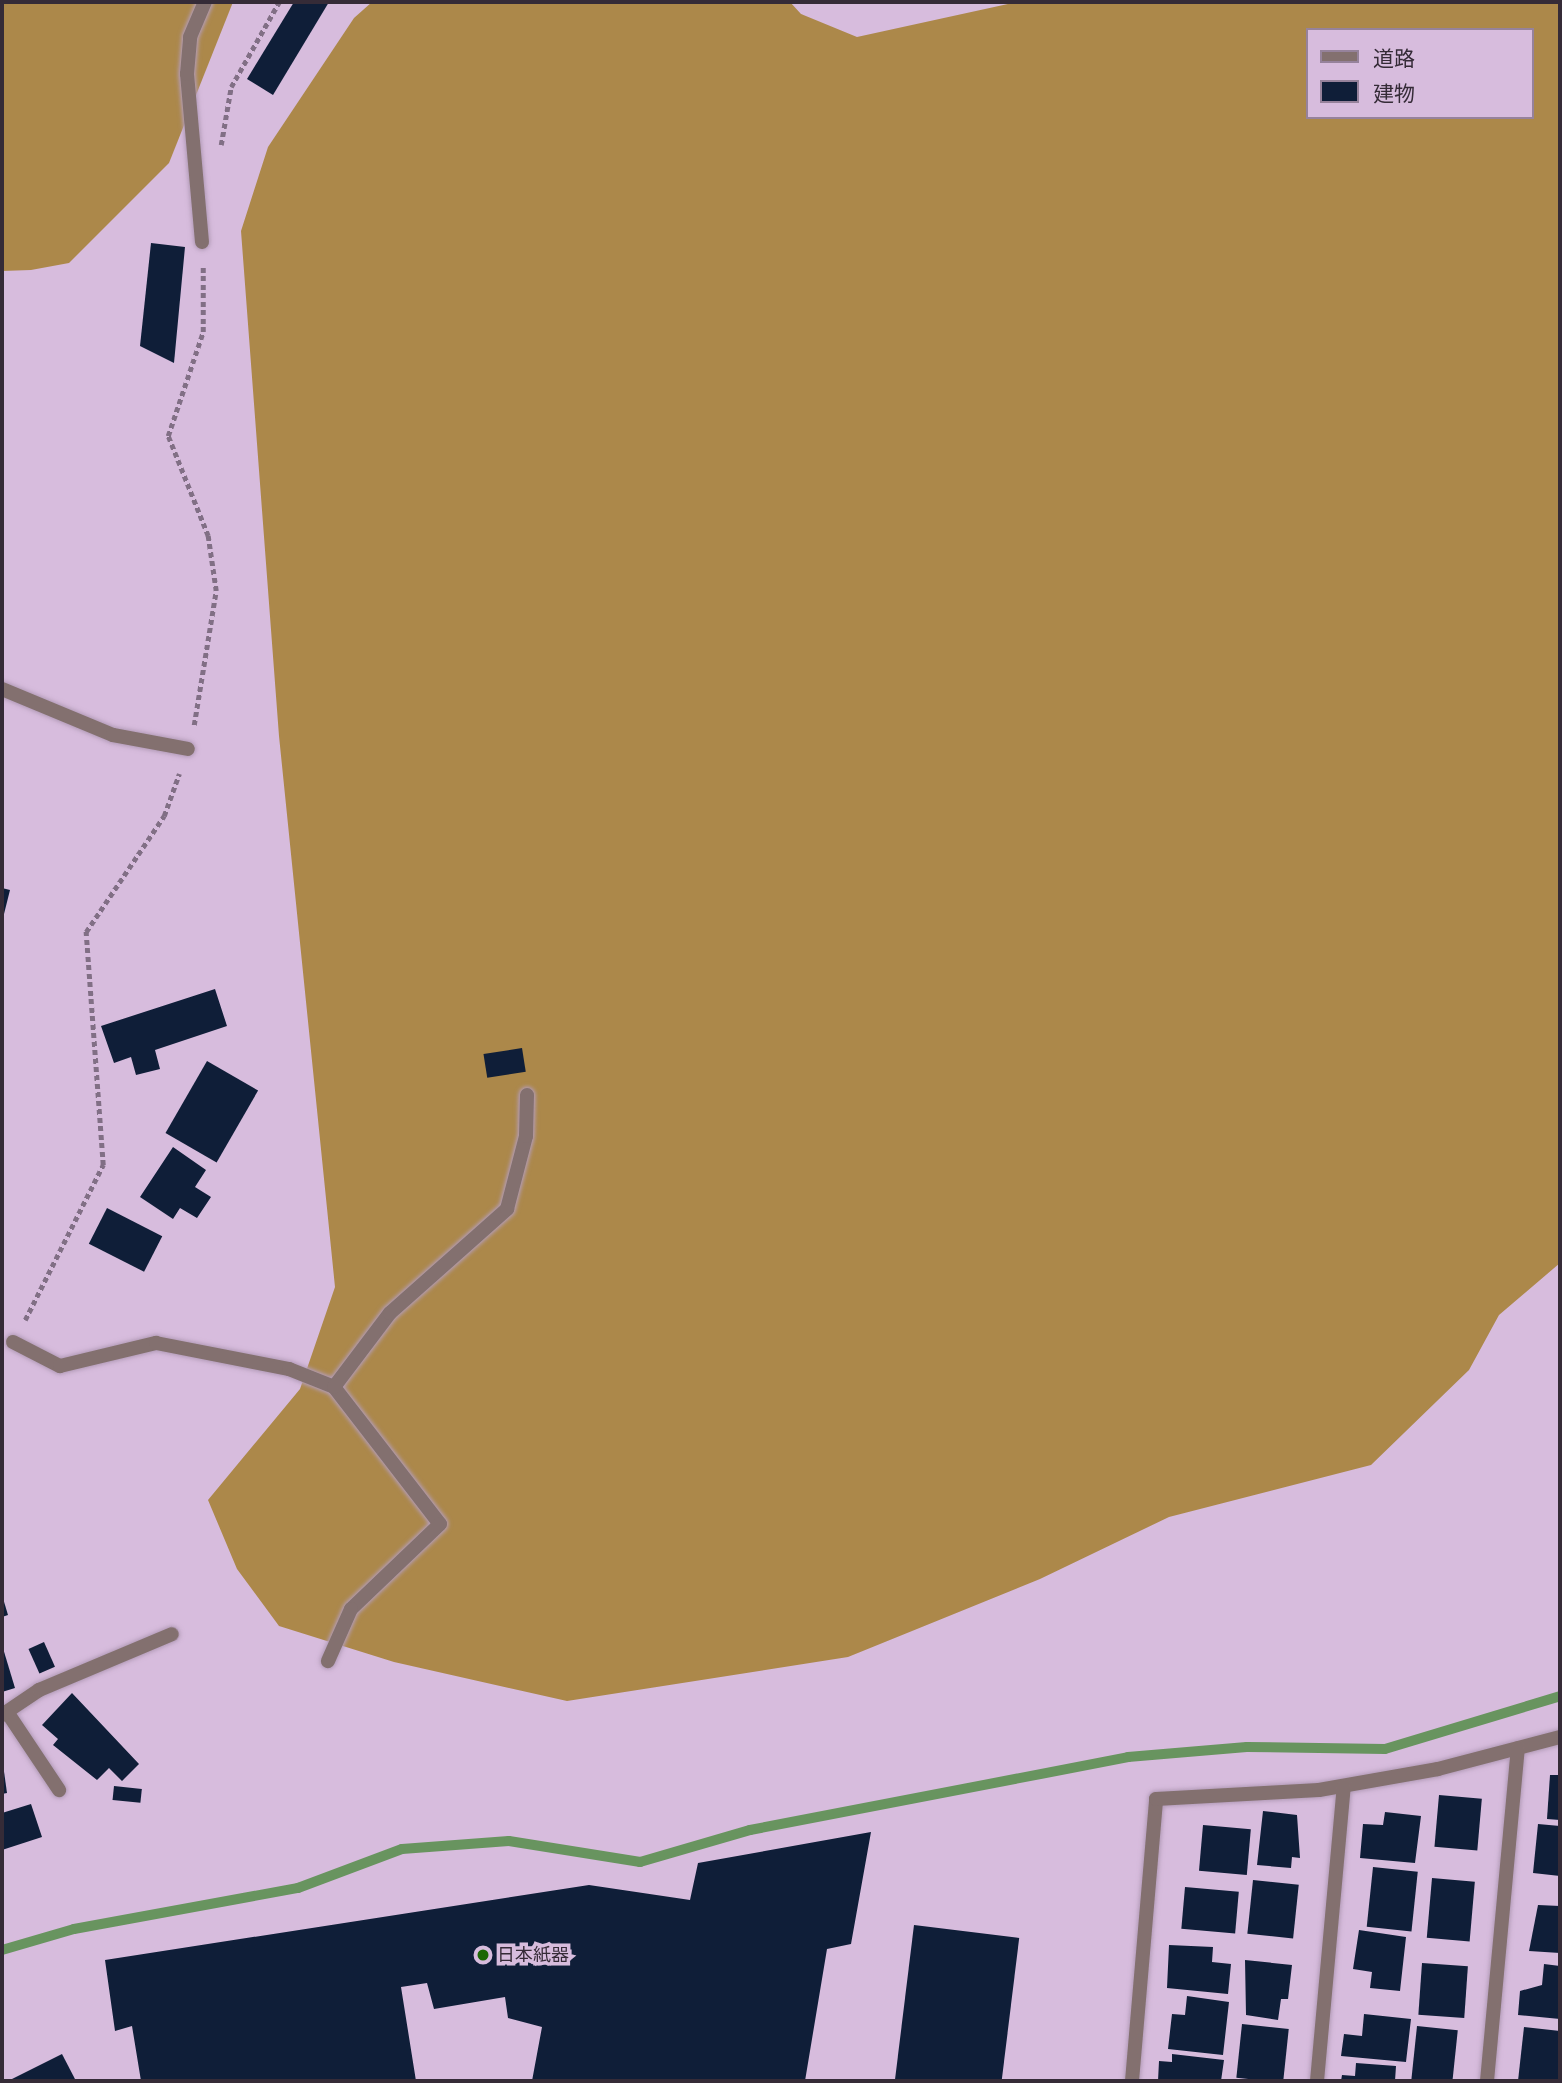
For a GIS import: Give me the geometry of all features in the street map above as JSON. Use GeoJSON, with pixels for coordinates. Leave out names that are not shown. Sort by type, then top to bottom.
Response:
{"type":"FeatureCollection","features":[{"type":"Feature","properties":{"kind":"street"},"geometry":{"type":"LineString","coordinates":[[202,242],[187,74],[190,37],[205,2]]}},
{"type":"Feature","properties":{"kind":"street"},"geometry":{"type":"LineString","coordinates":[[2,689],[113,735],[188,749]]}},
{"type":"Feature","properties":{"kind":"street"},"geometry":{"type":"LineString","coordinates":[[334,1387],[390,1313],[507,1209],[526,1136],[527,1095]]}},
{"type":"Feature","properties":{"kind":"street"},"geometry":{"type":"LineString","coordinates":[[13,1342],[60,1366],[156,1343],[289,1368],[334,1387],[440,1524],[351,1609],[328,1661]]}},
{"type":"Feature","properties":{"kind":"street"},"geometry":{"type":"LineString","coordinates":[[59,1790],[4,1714],[39,1690],[172,1633]]}},
{"type":"Feature","properties":{"kind":"street"},"geometry":{"type":"LineString","coordinates":[[1132,2081],[1156,1799],[1344,1786],[1560,1737]]}},
{"type":"Feature","properties":{"kind":"street"},"geometry":{"type":"LineString","coordinates":[[1487,2081],[1518,1748]]}},
{"type":"Feature","properties":{"kind":"street"},"geometry":{"type":"LineString","coordinates":[[1317,2081],[1344,1786]]}},
{"type":"Feature","properties":{"kind":"path"},"geometry":{"type":"LineString","coordinates":[[218,157],[231,87],[279,2]]}},
{"type":"Feature","properties":{"kind":"path"},"geometry":{"type":"LineString","coordinates":[[13,1342],[103,1165],[86,932],[164,816],[188,749],[208,664],[216,591],[208,537],[168,436],[203,332],[202,242]]}},
{"type":"Feature","properties":{"kind":"shaded area"},"geometry":{"type":"Polygon","coordinates":[[[2,2],[233,2],[169,163],[69,263],[31,270],[2,271],[2,2]]]}},
{"type":"Feature","properties":{"kind":"shaded area"},"geometry":{"type":"Polygon","coordinates":[[[372,2],[790,2],[801,14],[857,37],[1017,2],[1560,2],[1560,1263],[1499,1315],[1469,1370],[1371,1465],[1169,1517],[1040,1579],[848,1657],[567,1701],[394,1662],[279,1626],[237,1569],[208,1500],[300,1389],[335,1287],[279,736],[241,231],[268,147],[354,18],[372,2]]]}},
{"type":"Feature","properties":{"kind":"building"},"geometry":{"type":"Polygon","coordinates":[[[294,2],[329,2],[273,95],[247,79],[294,2]]]}},
{"type":"Feature","properties":{"kind":"building"},"geometry":{"type":"Polygon","coordinates":[[[151,243],[185,247],[174,363],[140,346],[151,243]]]}},
{"type":"Feature","properties":{"kind":"building"},"geometry":{"type":"Polygon","coordinates":[[[2,888],[10,890],[3,918],[2,918],[2,888]]]}},
{"type":"Feature","properties":{"kind":"building"},"geometry":{"type":"Polygon","coordinates":[[[215,989],[227,1026],[155,1050],[160,1069],[136,1075],[131,1057],[114,1063],[101,1026],[215,989]]]}},
{"type":"Feature","properties":{"kind":"building"},"geometry":{"type":"Polygon","coordinates":[[[522,1048],[526,1072],[487,1078],[483,1054],[522,1048]]]}},
{"type":"Feature","properties":{"kind":"building"},"geometry":{"type":"Polygon","coordinates":[[[207,1061],[258,1090],[217,1162],[166,1133],[207,1061]]]}},
{"type":"Feature","properties":{"kind":"building"},"geometry":{"type":"Polygon","coordinates":[[[173,1147],[206,1170],[195,1187],[211,1197],[197,1218],[180,1208],[173,1219],[140,1197],[173,1147]]]}},
{"type":"Feature","properties":{"kind":"building"},"geometry":{"type":"Polygon","coordinates":[[[107,1208],[162,1236],[144,1272],[89,1244],[107,1208]]]}},
{"type":"Feature","properties":{"kind":"building"},"geometry":{"type":"Polygon","coordinates":[[[2,1595],[8,1615],[2,1617],[2,1595]]]}},
{"type":"Feature","properties":{"kind":"building"},"geometry":{"type":"Polygon","coordinates":[[[44,1642],[55,1667],[39,1674],[28,1649],[44,1642]]]}},
{"type":"Feature","properties":{"kind":"building"},"geometry":{"type":"Polygon","coordinates":[[[2,1645],[15,1688],[2,1692],[2,1645]]]}},
{"type":"Feature","properties":{"kind":"building"},"geometry":{"type":"Polygon","coordinates":[[[72,1693],[139,1764],[122,1781],[109,1768],[97,1780],[53,1745],[58,1739],[42,1725],[72,1693]]]}},
{"type":"Feature","properties":{"kind":"building"},"geometry":{"type":"Polygon","coordinates":[[[2,1757],[7,1793],[2,1794],[2,1757]]]}},
{"type":"Feature","properties":{"kind":"building"},"geometry":{"type":"Polygon","coordinates":[[[1550,1775],[1560,1775],[1560,1820],[1547,1819],[1550,1775]]]}},
{"type":"Feature","properties":{"kind":"building"},"geometry":{"type":"Polygon","coordinates":[[[114,1786],[142,1789],[140,1803],[113,1800],[114,1786]]]}},
{"type":"Feature","properties":{"kind":"building"},"geometry":{"type":"Polygon","coordinates":[[[1439,1795],[1482,1799],[1477,1851],[1434,1847],[1439,1795]]]}},
{"type":"Feature","properties":{"kind":"building"},"geometry":{"type":"Polygon","coordinates":[[[31,1804],[42,1837],[2,1850],[2,1813],[31,1804]]]}},
{"type":"Feature","properties":{"kind":"building"},"geometry":{"type":"Polygon","coordinates":[[[1263,1811],[1297,1815],[1300,1858],[1292,1857],[1291,1868],[1257,1865],[1263,1811]]]}},
{"type":"Feature","properties":{"kind":"building"},"geometry":{"type":"Polygon","coordinates":[[[1385,1812],[1421,1816],[1415,1863],[1360,1858],[1363,1824],[1383,1825],[1385,1812]]]}},
{"type":"Feature","properties":{"kind":"building"},"geometry":{"type":"Polygon","coordinates":[[[1538,1824],[1560,1826],[1560,1876],[1533,1873],[1538,1824]]]}},
{"type":"Feature","properties":{"kind":"building"},"geometry":{"type":"Polygon","coordinates":[[[1203,1825],[1251,1829],[1247,1875],[1199,1871],[1203,1825]]]}},
{"type":"Feature","properties":{"kind":"building","name":"日本紙器"},"geometry":{"type":"Polygon","coordinates":[[[871,1832],[851,1944],[827,1949],[805,2081],[532,2081],[542,2027],[508,2018],[505,1997],[434,2009],[427,1983],[401,1987],[416,2081],[141,2081],[132,2026],[115,2031],[105,1960],[589,1885],[690,1900],[698,1863],[871,1832]]]}},
{"type":"Feature","properties":{"kind":"building"},"geometry":{"type":"Polygon","coordinates":[[[1373,1867],[1418,1872],[1411,1931],[1367,1927],[1373,1867]]]}},
{"type":"Feature","properties":{"kind":"building"},"geometry":{"type":"Polygon","coordinates":[[[1432,1878],[1475,1882],[1470,1942],[1427,1938],[1432,1878]]]}},
{"type":"Feature","properties":{"kind":"building"},"geometry":{"type":"Polygon","coordinates":[[[1253,1880],[1299,1885],[1293,1939],[1247,1934],[1253,1880]]]}},
{"type":"Feature","properties":{"kind":"building"},"geometry":{"type":"Polygon","coordinates":[[[1185,1887],[1239,1892],[1235,1934],[1181,1929],[1185,1887]]]}},
{"type":"Feature","properties":{"kind":"building"},"geometry":{"type":"Polygon","coordinates":[[[1538,1905],[1560,1906],[1560,1953],[1529,1951],[1538,1905]]]}},
{"type":"Feature","properties":{"kind":"building"},"geometry":{"type":"Polygon","coordinates":[[[914,1925],[1019,1938],[1002,2081],[895,2081],[914,1925]]]}},
{"type":"Feature","properties":{"kind":"building"},"geometry":{"type":"Polygon","coordinates":[[[1359,1930],[1406,1937],[1400,1991],[1370,1988],[1372,1972],[1353,1969],[1359,1930]]]}},
{"type":"Feature","properties":{"kind":"building"},"geometry":{"type":"Polygon","coordinates":[[[1169,1945],[1213,1947],[1212,1962],[1231,1964],[1228,1994],[1167,1988],[1169,1945]]]}},
{"type":"Feature","properties":{"kind":"building"},"geometry":{"type":"Polygon","coordinates":[[[1245,1960],[1292,1965],[1288,1999],[1281,1999],[1278,2020],[1246,2015],[1245,1960]]]}},
{"type":"Feature","properties":{"kind":"building"},"geometry":{"type":"Polygon","coordinates":[[[1422,1963],[1468,1966],[1464,2018],[1418,2015],[1422,1963]]]}},
{"type":"Feature","properties":{"kind":"building"},"geometry":{"type":"Polygon","coordinates":[[[1544,1964],[1560,1966],[1560,2019],[1518,2015],[1520,1991],[1542,1985],[1544,1964]]]}},
{"type":"Feature","properties":{"kind":"building"},"geometry":{"type":"Polygon","coordinates":[[[1187,1996],[1229,2002],[1223,2055],[1168,2049],[1172,2014],[1185,2015],[1187,1996]]]}},
{"type":"Feature","properties":{"kind":"building"},"geometry":{"type":"Polygon","coordinates":[[[1364,2014],[1411,2019],[1406,2062],[1341,2056],[1344,2034],[1362,2036],[1364,2014]]]}},
{"type":"Feature","properties":{"kind":"building"},"geometry":{"type":"Polygon","coordinates":[[[1242,2024],[1289,2029],[1283,2081],[1236,2078],[1242,2024]]]}},
{"type":"Feature","properties":{"kind":"building"},"geometry":{"type":"Polygon","coordinates":[[[1417,2026],[1458,2030],[1452,2081],[1411,2081],[1417,2026]]]}},
{"type":"Feature","properties":{"kind":"building"},"geometry":{"type":"Polygon","coordinates":[[[1524,2027],[1560,2031],[1559,2081],[1518,2081],[1524,2027]]]}},
{"type":"Feature","properties":{"kind":"building"},"geometry":{"type":"Polygon","coordinates":[[[62,2054],[76,2081],[8,2081],[62,2054]]]}},
{"type":"Feature","properties":{"kind":"building"},"geometry":{"type":"Polygon","coordinates":[[[1172,2054],[1224,2060],[1221,2081],[1158,2081],[1159,2061],[1172,2062],[1172,2054]]]}},
{"type":"Feature","properties":{"kind":"building"},"geometry":{"type":"Polygon","coordinates":[[[1356,2063],[1396,2066],[1395,2081],[1341,2081],[1342,2075],[1355,2076],[1356,2063]]]}},
{"type":"Feature","properties":{"kind":"waterway"},"geometry":{"type":"LineString","coordinates":[[2,1950],[74,1929],[298,1888],[402,1849],[509,1841],[640,1862],[750,1830],[1128,1757],[1247,1747],[1385,1749],[1560,1696]]}},
{"type":"Feature","properties":{"kind":"place","name":"日本紙器"},"geometry":{"type":"Point","coordinates":[483,1955]}}]}
